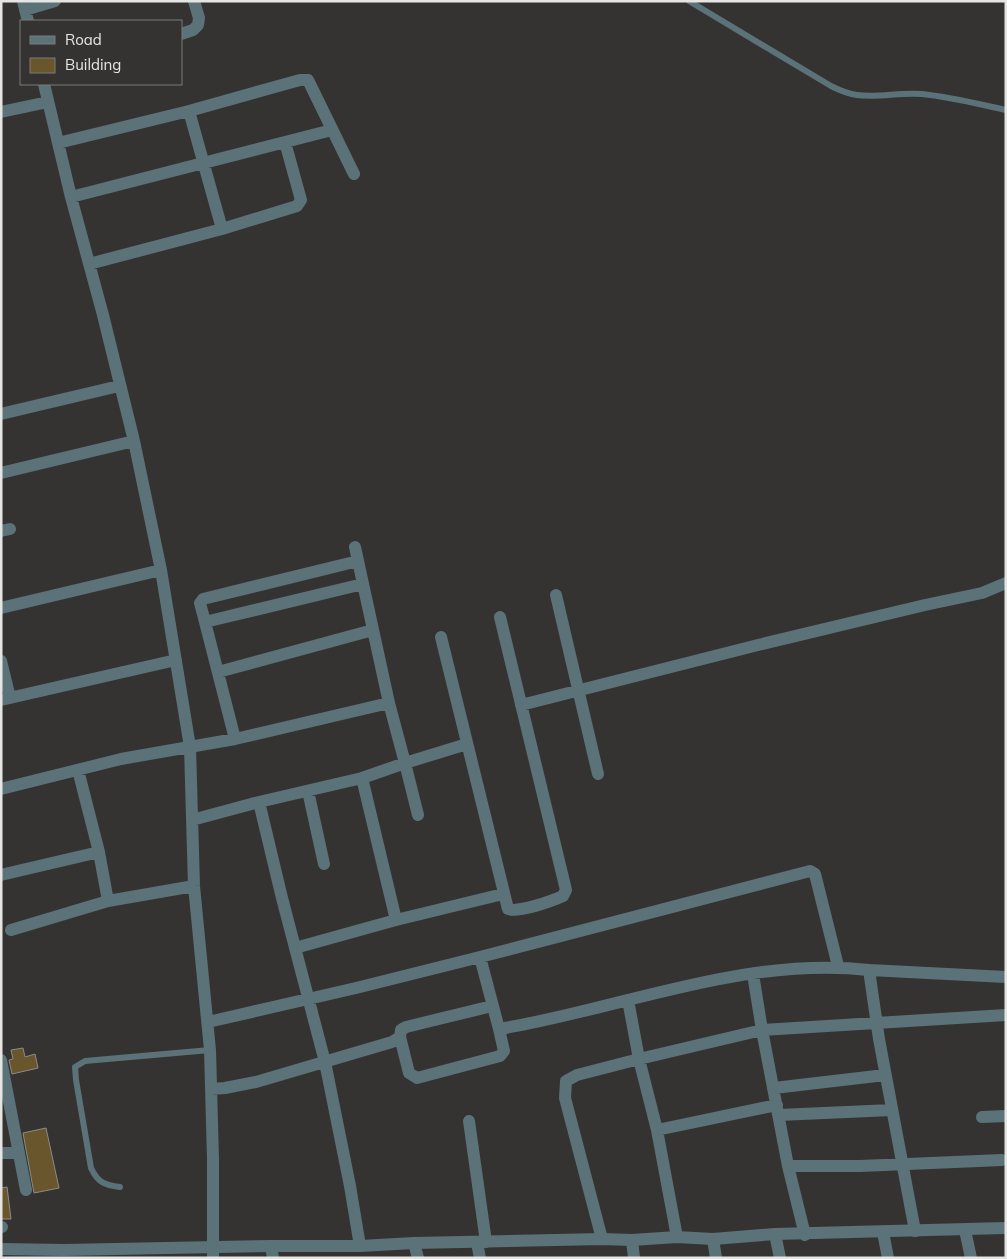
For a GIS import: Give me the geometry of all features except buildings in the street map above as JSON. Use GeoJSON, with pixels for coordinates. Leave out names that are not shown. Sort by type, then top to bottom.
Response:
{"type":"FeatureCollection","features":[{"type":"Feature","properties":{"kind":"street"},"geometry":{"type":"LineString","coordinates":[[25,11],[55,1]]}},
{"type":"Feature","properties":{"kind":"street"},"geometry":{"type":"LineString","coordinates":[[182,34],[193,30],[198,25],[194,1]]}},
{"type":"Feature","properties":{"kind":"street"},"geometry":{"type":"LineString","coordinates":[[58,143],[306,80],[311,82],[354,174]]}},
{"type":"Feature","properties":{"kind":"street"},"geometry":{"type":"LineString","coordinates":[[44,85],[134,441],[161,570],[190,747],[194,886],[210,1050],[213,1159],[212,1252]]}},
{"type":"Feature","properties":{"kind":"street"},"geometry":{"type":"LineString","coordinates":[[1,112],[48,102]]}},
{"type":"Feature","properties":{"kind":"street"},"geometry":{"type":"LineString","coordinates":[[189,111],[222,228]]}},
{"type":"Feature","properties":{"kind":"street"},"geometry":{"type":"LineString","coordinates":[[71,197],[332,130]]}},
{"type":"Feature","properties":{"kind":"street"},"geometry":{"type":"LineString","coordinates":[[89,264],[293,208],[301,200],[285,142]]}},
{"type":"Feature","properties":{"kind":"street"},"geometry":{"type":"LineString","coordinates":[[1,414],[119,386]]}},
{"type":"Feature","properties":{"kind":"street"},"geometry":{"type":"LineString","coordinates":[[1,473],[134,441]]}},
{"type":"Feature","properties":{"kind":"street"},"geometry":{"type":"LineString","coordinates":[[354,547],[389,703],[418,815]]}},
{"type":"Feature","properties":{"kind":"street"},"geometry":{"type":"LineString","coordinates":[[234,739],[200,603],[203,599],[358,561]]}},
{"type":"Feature","properties":{"kind":"street"},"geometry":{"type":"LineString","coordinates":[[1,608],[161,570]]}},
{"type":"Feature","properties":{"kind":"street"},"geometry":{"type":"LineString","coordinates":[[521,705],[578,689],[915,607],[973,595],[1006,583]]}},
{"type":"Feature","properties":{"kind":"street"},"geometry":{"type":"LineString","coordinates":[[205,622],[363,584]]}},
{"type":"Feature","properties":{"kind":"street"},"geometry":{"type":"LineString","coordinates":[[556,595],[598,774]]}},
{"type":"Feature","properties":{"kind":"street"},"geometry":{"type":"LineString","coordinates":[[441,637],[508,909],[512,911],[556,899],[563,896],[566,890],[500,617]]}},
{"type":"Feature","properties":{"kind":"street"},"geometry":{"type":"LineString","coordinates":[[218,672],[373,630]]}},
{"type":"Feature","properties":{"kind":"street"},"geometry":{"type":"LineString","coordinates":[[1,661],[6,699],[176,660]]}},
{"type":"Feature","properties":{"kind":"street"},"geometry":{"type":"LineString","coordinates":[[1,789],[121,759],[234,739],[389,703]]}},
{"type":"Feature","properties":{"kind":"street"},"geometry":{"type":"LineString","coordinates":[[192,820],[362,778],[467,744]]}},
{"type":"Feature","properties":{"kind":"street"},"geometry":{"type":"LineString","coordinates":[[78,770],[99,852],[108,901]]}},
{"type":"Feature","properties":{"kind":"street"},"geometry":{"type":"LineString","coordinates":[[362,778],[396,920]]}},
{"type":"Feature","properties":{"kind":"street"},"geometry":{"type":"LineString","coordinates":[[308,791],[324,864]]}},
{"type":"Feature","properties":{"kind":"street"},"geometry":{"type":"LineString","coordinates":[[259,802],[324,1062],[350,1186],[360,1246]]}},
{"type":"Feature","properties":{"kind":"street"},"geometry":{"type":"LineString","coordinates":[[1,875],[99,852]]}},
{"type":"Feature","properties":{"kind":"street"},"geometry":{"type":"LineString","coordinates":[[208,1022],[308,1000],[480,957],[810,871],[815,874],[838,966]]}},
{"type":"Feature","properties":{"kind":"street"},"geometry":{"type":"LineString","coordinates":[[11,930],[108,901],[194,886]]}},
{"type":"Feature","properties":{"kind":"street"},"geometry":{"type":"LineString","coordinates":[[295,948],[396,920],[503,894]]}},
{"type":"Feature","properties":{"kind":"street"},"geometry":{"type":"LineString","coordinates":[[480,957],[504,1051],[500,1056],[417,1078],[409,1073],[400,1037],[401,1030],[406,1027],[492,1006]]}},
{"type":"Feature","properties":{"kind":"street"},"geometry":{"type":"LineString","coordinates":[[498,1030],[689,985],[753,974],[838,966],[869,970],[1006,977]]}},
{"type":"Feature","properties":{"kind":"street"},"geometry":{"type":"LineString","coordinates":[[869,970],[885,1075],[915,1231]]}},
{"type":"Feature","properties":{"kind":"street"},"geometry":{"type":"LineString","coordinates":[[753,974],[788,1166],[805,1234]]}},
{"type":"Feature","properties":{"kind":"street"},"geometry":{"type":"LineString","coordinates":[[628,1000],[657,1130],[677,1237]]}},
{"type":"Feature","properties":{"kind":"street"},"geometry":{"type":"LineString","coordinates":[[602,1239],[565,1098],[566,1081],[577,1075],[762,1030],[1006,1015]]}},
{"type":"Feature","properties":{"kind":"street"},"geometry":{"type":"LineString","coordinates":[[211,1089],[256,1082],[392,1042],[400,1037]]}},
{"type":"Feature","properties":{"kind":"street"},"geometry":{"type":"LineString","coordinates":[[1,1060],[26,1190]]}},
{"type":"Feature","properties":{"kind":"street"},"geometry":{"type":"LineString","coordinates":[[774,1088],[885,1075]]}},
{"type":"Feature","properties":{"kind":"street"},"geometry":{"type":"LineString","coordinates":[[657,1130],[778,1110],[892,1110]]}},
{"type":"Feature","properties":{"kind":"street"},"geometry":{"type":"LineString","coordinates":[[982,1117],[1006,1116]]}},
{"type":"Feature","properties":{"kind":"street"},"geometry":{"type":"LineString","coordinates":[[469,1121],[481,1242],[480,1258]]}},
{"type":"Feature","properties":{"kind":"street"},"geometry":{"type":"LineString","coordinates":[[1,1153],[19,1153]]}},
{"type":"Feature","properties":{"kind":"street"},"geometry":{"type":"LineString","coordinates":[[788,1166],[1002,1160]]}},
{"type":"Feature","properties":{"kind":"street"},"geometry":{"type":"LineString","coordinates":[[1,1249],[80,1254],[272,1252],[414,1243],[632,1240],[677,1237],[713,1239],[775,1234],[1006,1228]]}},
{"type":"Feature","properties":{"kind":"street"},"geometry":{"type":"LineString","coordinates":[[965,1230],[971,1258]]}},
{"type":"Feature","properties":{"kind":"street"},"geometry":{"type":"LineString","coordinates":[[883,1232],[888,1258]]}},
{"type":"Feature","properties":{"kind":"street"},"geometry":{"type":"LineString","coordinates":[[775,1234],[780,1258]]}},
{"type":"Feature","properties":{"kind":"street"},"geometry":{"type":"LineString","coordinates":[[713,1239],[716,1258]]}},
{"type":"Feature","properties":{"kind":"street"},"geometry":{"type":"LineString","coordinates":[[632,1240],[634,1258]]}},
{"type":"Feature","properties":{"kind":"street"},"geometry":{"type":"LineString","coordinates":[[414,1243],[418,1258]]}},
{"type":"Feature","properties":{"kind":"lane"},"geometry":{"type":"LineString","coordinates":[[689,1],[844,92],[870,96],[921,94],[957,98],[1006,110]]}},
{"type":"Feature","properties":{"kind":"lane"},"geometry":{"type":"LineString","coordinates":[[120,1187],[102,1184],[91,1168],[75,1067],[85,1061],[210,1050]]}}]}
